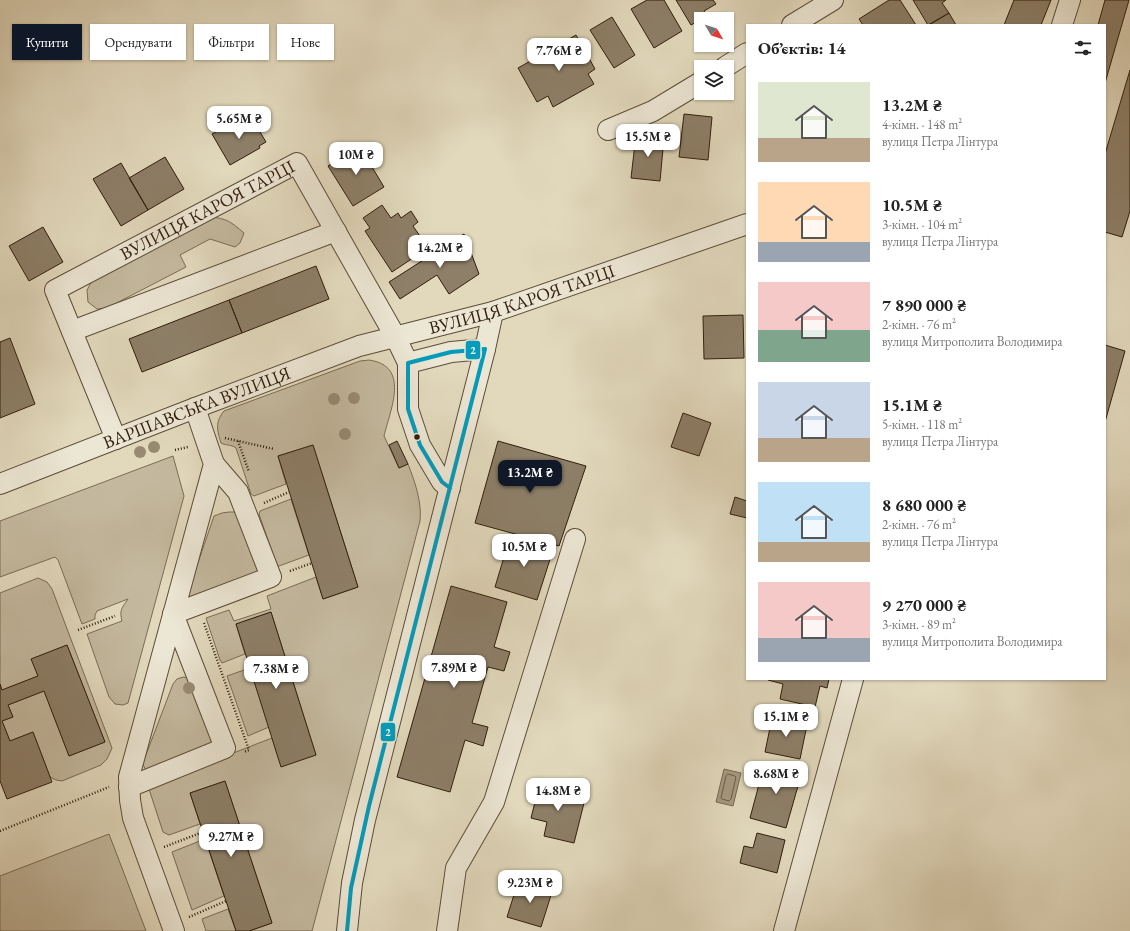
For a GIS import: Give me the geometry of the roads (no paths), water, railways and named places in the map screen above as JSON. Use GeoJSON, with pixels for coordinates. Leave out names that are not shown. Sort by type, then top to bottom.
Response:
{"type":"FeatureCollection","features":[{"type":"Feature","properties":{"kind":"street"},"geometry":{"type":"LineString","coordinates":[[796,24],[812,20],[833,0]]}},
{"type":"Feature","properties":{"kind":"street"},"geometry":{"type":"LineString","coordinates":[[1062,24],[1070,0]]}},
{"type":"Feature","properties":{"kind":"street"},"geometry":{"type":"LineString","coordinates":[[734,61],[746,54]]}},
{"type":"Feature","properties":{"kind":"street"},"geometry":{"type":"LineString","coordinates":[[608,130],[653,111],[694,86]]}},
{"type":"Feature","properties":{"kind":"street","name":"ВУЛИЦЯ КАРОЯ ТАРЦІ"},"geometry":{"type":"LineString","coordinates":[[116,439],[55,290],[297,163],[395,336],[493,312],[746,224]]}},
{"type":"Feature","properties":{"kind":"street"},"geometry":{"type":"LineString","coordinates":[[72,331],[336,231]]}},
{"type":"Feature","properties":{"kind":"street"},"geometry":{"type":"LineString","coordinates":[[348,931],[352,883],[365,820],[450,488],[493,312]]}},
{"type":"Feature","properties":{"kind":"street"},"geometry":{"type":"LineString","coordinates":[[395,336],[408,363],[408,409],[420,445],[442,482],[450,488]]}},
{"type":"Feature","properties":{"kind":"street","name":"ВАРШАВСЬКА ВУЛИЦЯ"},"geometry":{"type":"LineString","coordinates":[[0,484],[359,346],[395,336]]}},
{"type":"Feature","properties":{"kind":"street"},"geometry":{"type":"LineString","coordinates":[[408,363],[451,352],[485,349]]}},
{"type":"Feature","properties":{"kind":"street"},"geometry":{"type":"LineString","coordinates":[[173,614],[271,577],[238,492],[214,464],[195,408]]}},
{"type":"Feature","properties":{"kind":"street"},"geometry":{"type":"LineString","coordinates":[[122,786],[129,777],[214,464]]}},
{"type":"Feature","properties":{"kind":"street"},"geometry":{"type":"LineString","coordinates":[[447,931],[456,868],[494,802],[575,539]]}},
{"type":"Feature","properties":{"kind":"street"},"geometry":{"type":"LineString","coordinates":[[122,786],[225,748],[173,614]]}},
{"type":"Feature","properties":{"kind":"street"},"geometry":{"type":"LineString","coordinates":[[784,931],[853,680]]}},
{"type":"Feature","properties":{"kind":"street"},"geometry":{"type":"LineString","coordinates":[[122,786],[130,800],[133,818],[173,928]]}},
{"type":"Feature","properties":{"kind":"water"},"geometry":{"type":"Polygon","coordinates":[[[724,769],[741,773],[733,806],[716,802],[724,769]]]}}]}
